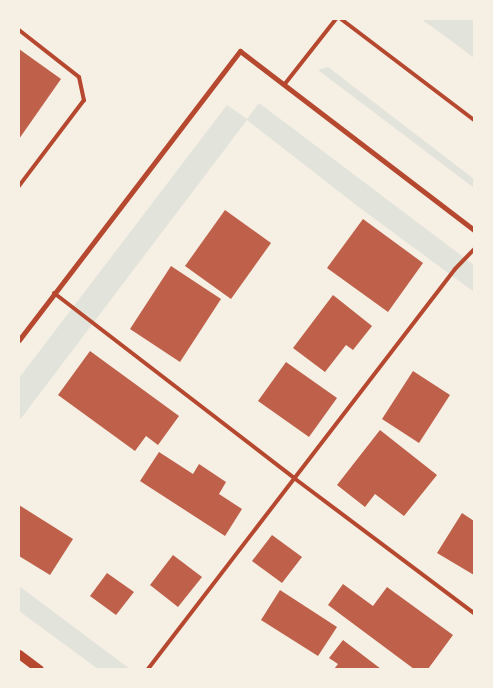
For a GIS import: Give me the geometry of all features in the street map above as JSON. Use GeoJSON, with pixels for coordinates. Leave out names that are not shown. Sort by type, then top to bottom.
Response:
{"type":"FeatureCollection","features":[{"type":"Feature","properties":{"kind":"street"},"geometry":{"type":"LineString","coordinates":[[19,340],[240,51],[474,230]]}},
{"type":"Feature","properties":{"kind":"street"},"geometry":{"type":"LineString","coordinates":[[19,654],[39,669]]}},
{"type":"Feature","properties":{"kind":"lane"},"geometry":{"type":"LineString","coordinates":[[284,85],[336,19]]}},
{"type":"Feature","properties":{"kind":"lane"},"geometry":{"type":"LineString","coordinates":[[341,19],[474,120]]}},
{"type":"Feature","properties":{"kind":"lane"},"geometry":{"type":"LineString","coordinates":[[19,30],[79,77],[84,100],[19,186]]}},
{"type":"Feature","properties":{"kind":"lane"},"geometry":{"type":"LineString","coordinates":[[148,669],[455,269],[474,249]]}},
{"type":"Feature","properties":{"kind":"lane"},"geometry":{"type":"LineString","coordinates":[[54,293],[294,478],[474,613]]}},
{"type":"Feature","properties":{"kind":"shaded area"},"geometry":{"type":"Polygon","coordinates":[[[421,19],[474,19],[474,58],[453,42],[421,19]]]}},
{"type":"Feature","properties":{"kind":"shaded area"},"geometry":{"type":"Polygon","coordinates":[[[328,67],[474,179],[474,188],[318,70],[328,67]]]}},
{"type":"Feature","properties":{"kind":"shaded area"},"geometry":{"type":"Polygon","coordinates":[[[259,103],[474,265],[474,292],[360,208],[247,120],[19,421],[19,378],[227,105],[247,119],[259,103]]]}},
{"type":"Feature","properties":{"kind":"shaded area"},"geometry":{"type":"Polygon","coordinates":[[[19,586],[130,669],[98,669],[19,611],[19,586]]]}},
{"type":"Feature","properties":{"kind":"building"},"geometry":{"type":"Polygon","coordinates":[[[19,49],[61,79],[19,139],[19,49]]]}},
{"type":"Feature","properties":{"kind":"building"},"geometry":{"type":"Polygon","coordinates":[[[225,210],[271,243],[231,299],[185,266],[225,210]]]}},
{"type":"Feature","properties":{"kind":"building"},"geometry":{"type":"Polygon","coordinates":[[[363,219],[423,263],[388,312],[327,268],[363,219]]]}},
{"type":"Feature","properties":{"kind":"building"},"geometry":{"type":"Polygon","coordinates":[[[171,266],[221,299],[180,362],[130,329],[171,266]]]}},
{"type":"Feature","properties":{"kind":"building"},"geometry":{"type":"Polygon","coordinates":[[[333,295],[372,326],[353,350],[346,345],[325,372],[293,348],[333,295]]]}},
{"type":"Feature","properties":{"kind":"building"},"geometry":{"type":"Polygon","coordinates":[[[90,351],[179,416],[158,445],[146,436],[135,451],[58,395],[90,351]]]}},
{"type":"Feature","properties":{"kind":"building"},"geometry":{"type":"Polygon","coordinates":[[[286,362],[337,398],[309,437],[258,401],[286,362]]]}},
{"type":"Feature","properties":{"kind":"building"},"geometry":{"type":"Polygon","coordinates":[[[413,371],[450,395],[419,443],[382,419],[413,371]]]}},
{"type":"Feature","properties":{"kind":"building"},"geometry":{"type":"Polygon","coordinates":[[[380,430],[437,475],[404,516],[375,494],[365,507],[337,485],[380,430]]]}},
{"type":"Feature","properties":{"kind":"building"},"geometry":{"type":"Polygon","coordinates":[[[159,452],[193,474],[199,464],[226,482],[219,494],[242,509],[225,536],[140,481],[159,452]]]}},
{"type":"Feature","properties":{"kind":"building"},"geometry":{"type":"Polygon","coordinates":[[[19,505],[73,539],[50,575],[19,556],[19,505]]]}},
{"type":"Feature","properties":{"kind":"building"},"geometry":{"type":"Polygon","coordinates":[[[462,513],[474,521],[474,575],[437,553],[462,513]]]}},
{"type":"Feature","properties":{"kind":"building"},"geometry":{"type":"Polygon","coordinates":[[[272,535],[302,557],[282,583],[252,561],[272,535]]]}},
{"type":"Feature","properties":{"kind":"building"},"geometry":{"type":"Polygon","coordinates":[[[173,555],[202,577],[178,607],[150,585],[173,555]]]}},
{"type":"Feature","properties":{"kind":"building"},"geometry":{"type":"Polygon","coordinates":[[[107,573],[134,592],[116,615],[90,596],[107,573]]]}},
{"type":"Feature","properties":{"kind":"building"},"geometry":{"type":"Polygon","coordinates":[[[343,584],[373,606],[387,587],[453,635],[428,669],[414,669],[328,605],[343,584]]]}},
{"type":"Feature","properties":{"kind":"building"},"geometry":{"type":"Polygon","coordinates":[[[280,590],[337,627],[318,656],[261,620],[280,590]]]}},
{"type":"Feature","properties":{"kind":"building"},"geometry":{"type":"Polygon","coordinates":[[[343,640],[381,669],[334,669],[338,664],[329,658],[343,640]]]}}]}
